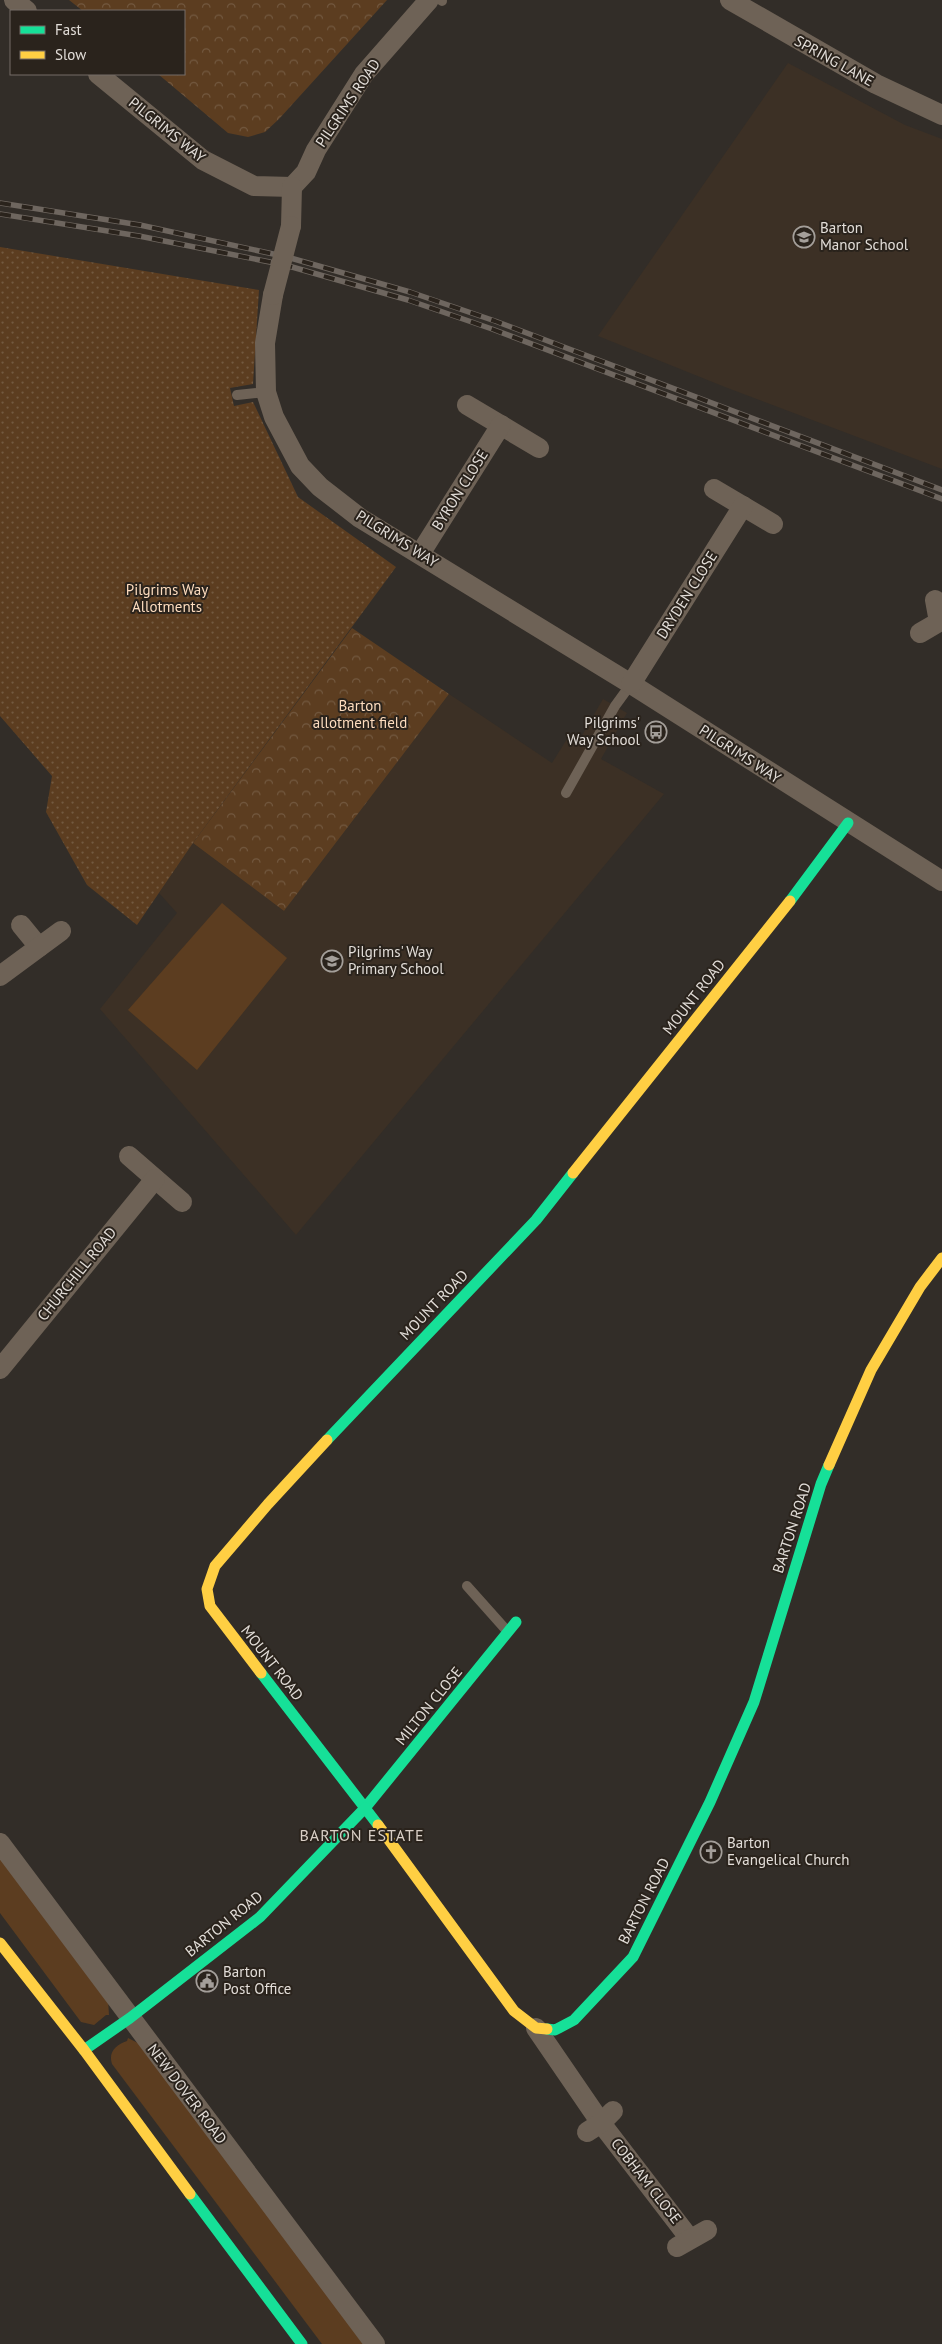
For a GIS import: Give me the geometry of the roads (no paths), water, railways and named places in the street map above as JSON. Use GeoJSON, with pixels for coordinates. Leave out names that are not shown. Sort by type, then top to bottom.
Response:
{"type":"FeatureCollection","features":[{"type":"Feature","properties":{"kind":"street"},"geometry":{"type":"LineString","coordinates":[[14,0],[26,10]]}},
{"type":"Feature","properties":{"kind":"street","name":"PILGRIMS ROAD"},"geometry":{"type":"LineString","coordinates":[[292,186],[306,172],[316,150],[364,74],[437,0]]}},
{"type":"Feature","properties":{"kind":"street","name":"SPRING LANE"},"geometry":{"type":"LineString","coordinates":[[730,0],[876,84],[942,115]]}},
{"type":"Feature","properties":{"kind":"street","name":"PILGRIMS WAY"},"geometry":{"type":"LineString","coordinates":[[99,75],[203,160],[254,186],[292,186],[291,226],[273,295],[265,343],[266,392],[274,417],[300,466],[320,487],[360,518],[631,684],[942,881]]}},
{"type":"Feature","properties":{"kind":"street"},"geometry":{"type":"LineString","coordinates":[[467,406],[539,448]]}},
{"type":"Feature","properties":{"kind":"street","name":"BYRON CLOSE"},"geometry":{"type":"LineString","coordinates":[[420,554],[501,425]]}},
{"type":"Feature","properties":{"kind":"street"},"geometry":{"type":"LineString","coordinates":[[714,489],[773,524]]}},
{"type":"Feature","properties":{"kind":"street","name":"DRYDEN CLOSE"},"geometry":{"type":"LineString","coordinates":[[631,684],[743,506]]}},
{"type":"Feature","properties":{"kind":"street"},"geometry":{"type":"LineString","coordinates":[[920,633],[940,622],[935,600]]}},
{"type":"Feature","properties":{"kind":"street","name":"MOUNT ROAD"},"geometry":{"type":"LineString","coordinates":[[365,1808],[210,1606],[207,1589],[215,1566],[268,1504],[536,1220],[809,876],[848,823]]}},
{"type":"Feature","properties":{"kind":"street"},"geometry":{"type":"LineString","coordinates":[[21,925],[39,947]]}},
{"type":"Feature","properties":{"kind":"street"},"geometry":{"type":"LineString","coordinates":[[0,976],[61,931]]}},
{"type":"Feature","properties":{"kind":"street"},"geometry":{"type":"LineString","coordinates":[[129,1156],[182,1202]]}},
{"type":"Feature","properties":{"kind":"street","name":"CHURCHILL ROAD"},"geometry":{"type":"LineString","coordinates":[[0,1369],[155,1178]]}},
{"type":"Feature","properties":{"kind":"street","name":"BARTON ROAD"},"geometry":{"type":"LineString","coordinates":[[536,2028],[555,2030],[574,2020],[632,1957],[710,1802],[754,1702],[821,1484],[872,1370],[920,1287],[942,1258]]}},
{"type":"Feature","properties":{"kind":"street","name":"MILTON CLOSE"},"geometry":{"type":"LineString","coordinates":[[365,1808],[516,1622]]}},
{"type":"Feature","properties":{"kind":"street"},"geometry":{"type":"LineString","coordinates":[[365,1808],[514,2010],[536,2028]]}},
{"type":"Feature","properties":{"kind":"street","name":"BARTON ROAD"},"geometry":{"type":"LineString","coordinates":[[84,2050],[130,2018],[260,1916],[365,1808]]}},
{"type":"Feature","properties":{"kind":"street","name":"NEW DOVER ROAD"},"geometry":{"type":"LineString","coordinates":[[0,1843],[375,2344]]}},
{"type":"Feature","properties":{"kind":"street"},"geometry":{"type":"LineString","coordinates":[[0,1943],[84,2050],[302,2344]]}},
{"type":"Feature","properties":{"kind":"street","name":"COBHAM CLOSE"},"geometry":{"type":"LineString","coordinates":[[536,2028],[600,2122],[692,2239]]}},
{"type":"Feature","properties":{"kind":"lane"},"geometry":{"type":"LineString","coordinates":[[238,395],[266,392]]}},
{"type":"Feature","properties":{"kind":"lane"},"geometry":{"type":"LineString","coordinates":[[566,793],[615,706],[631,684]]}},
{"type":"Feature","properties":{"kind":"lane"},"geometry":{"type":"LineString","coordinates":[[467,1586],[507,1632]]}},
{"type":"Feature","properties":{"kind":"railway"},"geometry":{"type":"LineString","coordinates":[[0,203],[140,225],[287,257],[410,292],[495,321],[942,490]]}},
{"type":"Feature","properties":{"kind":"railway"},"geometry":{"type":"LineString","coordinates":[[0,214],[139,236],[285,265],[408,300],[492,329],[942,499]]}},
{"type":"Feature","properties":{"kind":"place","name":"Barton Manor School"},"geometry":{"type":"Point","coordinates":[804,237]}},
{"type":"Feature","properties":{"kind":"place","name":"Pilgrims' Way School"},"geometry":{"type":"Point","coordinates":[656,732]}},
{"type":"Feature","properties":{"kind":"place","name":"Pilgrims' Way Primary School"},"geometry":{"type":"Point","coordinates":[332,961]}},
{"type":"Feature","properties":{"kind":"place","name":"Barton Evangelical Church"},"geometry":{"type":"Point","coordinates":[711,1852]}},
{"type":"Feature","properties":{"kind":"place","name":"Barton Post Office"},"geometry":{"type":"Point","coordinates":[207,1981]}},
{"type":"Feature","properties":{"kind":"district","name":"BARTON ESTATE"},"geometry":{"type":"Point","coordinates":[362,1835]}},
{"type":"Feature","properties":{"kind":"park label","name":"Pilgrims Way Allotments"},"geometry":{"type":"Point","coordinates":[167,598]}},
{"type":"Feature","properties":{"kind":"park label","name":"Barton allotment field"},"geometry":{"type":"Point","coordinates":[360,714]}}]}
